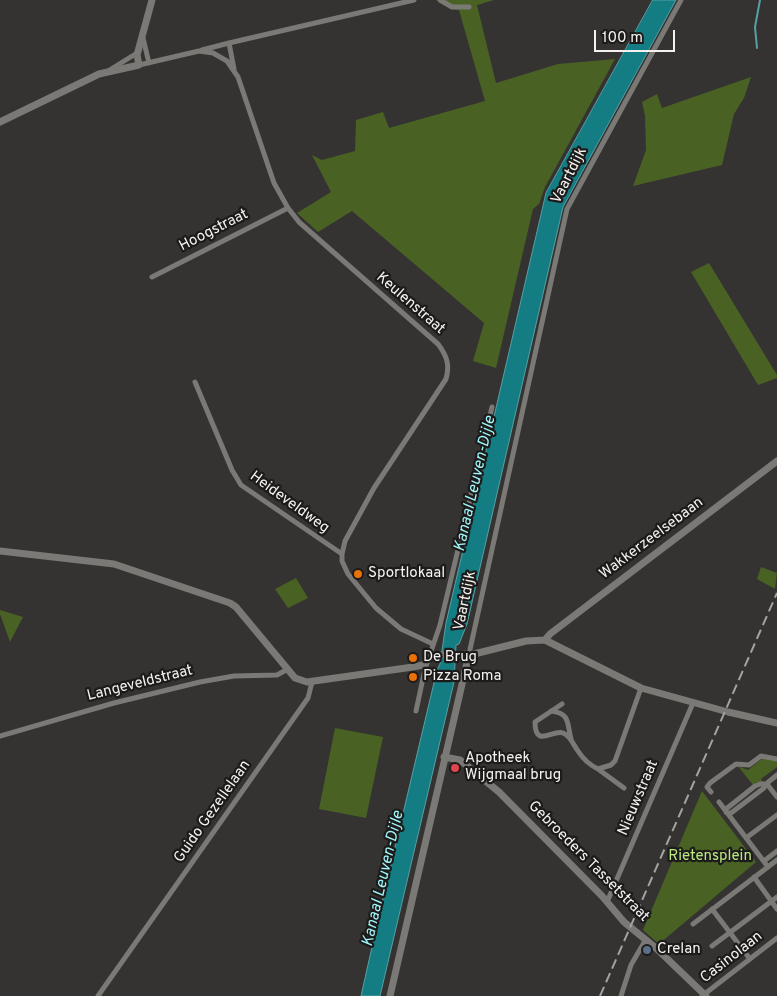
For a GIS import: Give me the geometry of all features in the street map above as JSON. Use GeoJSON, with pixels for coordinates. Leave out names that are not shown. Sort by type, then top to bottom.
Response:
{"type":"FeatureCollection","features":[{"type":"Feature","properties":{"kind":"street"},"geometry":{"type":"LineString","coordinates":[[139,65],[137,54],[152,0]]}},
{"type":"Feature","properties":{"kind":"street"},"geometry":{"type":"LineString","coordinates":[[0,122],[99,74],[414,0]]}},
{"type":"Feature","properties":{"kind":"street"},"geometry":{"type":"LineString","coordinates":[[440,0],[452,7],[469,7]]}},
{"type":"Feature","properties":{"kind":"street","name":"Vaartdijk"},"geometry":{"type":"LineString","coordinates":[[390,996],[469,654],[568,209],[681,0]]}},
{"type":"Feature","properties":{"kind":"street"},"geometry":{"type":"LineString","coordinates":[[143,38],[149,63]]}},
{"type":"Feature","properties":{"kind":"street","name":"Keulenstraat"},"geometry":{"type":"LineString","coordinates":[[229,43],[234,69],[274,183],[288,208],[299,222],[438,344],[448,361],[446,379],[374,488],[345,541],[342,554]]}},
{"type":"Feature","properties":{"kind":"street"},"geometry":{"type":"LineString","coordinates":[[199,51],[213,53],[227,61],[234,69]]}},
{"type":"Feature","properties":{"kind":"street"},"geometry":{"type":"LineString","coordinates":[[106,72],[137,54]]}},
{"type":"Feature","properties":{"kind":"street","name":"Hoogstraat"},"geometry":{"type":"LineString","coordinates":[[152,276],[288,208]]}},
{"type":"Feature","properties":{"kind":"street","name":"Heideveldweg"},"geometry":{"type":"LineString","coordinates":[[195,382],[232,470],[241,485],[342,554]]}},
{"type":"Feature","properties":{"kind":"street","name":"Vaartdijk"},"geometry":{"type":"LineString","coordinates":[[416,711],[425,669],[440,625],[492,407]]}},
{"type":"Feature","properties":{"kind":"street","name":"Wakkerzeelsebaan"},"geometry":{"type":"LineString","coordinates":[[545,640],[550,634],[777,461]]}},
{"type":"Feature","properties":{"kind":"street"},"geometry":{"type":"LineString","coordinates":[[0,551],[114,564],[230,603],[236,607],[295,678],[307,682],[413,667],[426,663],[430,658],[439,655],[474,654],[526,641],[545,640],[641,688],[693,703],[777,723]]}},
{"type":"Feature","properties":{"kind":"street"},"geometry":{"type":"LineString","coordinates":[[342,554],[342,561],[348,574],[376,608],[401,629],[433,644]]}},
{"type":"Feature","properties":{"kind":"street","name":"Langeveldstraat"},"geometry":{"type":"LineString","coordinates":[[0,736],[114,703],[200,682],[234,676],[277,675],[288,669]]}},
{"type":"Feature","properties":{"kind":"street","name":"Guido Gezellelaan"},"geometry":{"type":"LineString","coordinates":[[98,996],[308,698],[312,682]]}},
{"type":"Feature","properties":{"kind":"street"},"geometry":{"type":"LineString","coordinates":[[598,769],[611,765],[615,760],[641,688]]}},
{"type":"Feature","properties":{"kind":"street","name":"Nieuwstraat"},"geometry":{"type":"LineString","coordinates":[[607,902],[693,703]]}},
{"type":"Feature","properties":{"kind":"street"},"geometry":{"type":"LineString","coordinates":[[562,704],[535,722],[535,729],[538,734],[545,737],[561,732],[572,741]]}},
{"type":"Feature","properties":{"kind":"street"},"geometry":{"type":"LineString","coordinates":[[551,711],[560,713],[565,717],[572,741],[583,758],[624,788]]}},
{"type":"Feature","properties":{"kind":"street"},"geometry":{"type":"LineString","coordinates":[[711,792],[707,787],[710,783],[736,764],[746,766],[761,756],[777,758]]}},
{"type":"Feature","properties":{"kind":"street","name":"Gebroeders Tassetstraat"},"geometry":{"type":"LineString","coordinates":[[444,757],[460,760],[499,792],[607,902],[624,922],[646,939],[704,996]]}},
{"type":"Feature","properties":{"kind":"street"},"geometry":{"type":"LineString","coordinates":[[726,813],[730,813],[764,788],[777,775]]}},
{"type":"Feature","properties":{"kind":"street"},"geometry":{"type":"LineString","coordinates":[[766,784],[777,797]]}},
{"type":"Feature","properties":{"kind":"street"},"geometry":{"type":"LineString","coordinates":[[719,802],[768,867]]}},
{"type":"Feature","properties":{"kind":"street"},"geometry":{"type":"LineString","coordinates":[[746,838],[777,815]]}},
{"type":"Feature","properties":{"kind":"street"},"geometry":{"type":"LineString","coordinates":[[764,861],[777,851]]}},
{"type":"Feature","properties":{"kind":"street"},"geometry":{"type":"LineString","coordinates":[[693,924],[777,860]]}},
{"type":"Feature","properties":{"kind":"street"},"geometry":{"type":"LineString","coordinates":[[754,878],[777,909]]}},
{"type":"Feature","properties":{"kind":"street"},"geometry":{"type":"LineString","coordinates":[[712,946],[777,897]]}},
{"type":"Feature","properties":{"kind":"street"},"geometry":{"type":"LineString","coordinates":[[712,909],[750,959]]}},
{"type":"Feature","properties":{"kind":"street","name":"Casinolaan"},"geometry":{"type":"LineString","coordinates":[[704,996],[777,938]]}},
{"type":"Feature","properties":{"kind":"street"},"geometry":{"type":"LineString","coordinates":[[621,996],[631,964],[646,939]]}},
{"type":"Feature","properties":{"kind":"green space"},"geometry":{"type":"Polygon","coordinates":[[[436,0],[494,0],[477,5],[496,83],[558,64],[615,59],[545,187],[539,204],[533,209],[496,368],[473,361],[484,323],[352,211],[318,232],[297,213],[331,192],[312,155],[322,160],[355,151],[356,120],[383,112],[389,128],[485,101],[459,10],[452,9],[436,0]]]}},
{"type":"Feature","properties":{"kind":"green space"},"geometry":{"type":"Polygon","coordinates":[[[751,77],[744,98],[734,114],[722,165],[633,186],[646,150],[645,116],[642,102],[657,94],[662,108],[751,77]]]}},
{"type":"Feature","properties":{"kind":"green space"},"geometry":{"type":"Polygon","coordinates":[[[709,263],[777,375],[777,378],[758,385],[691,272],[709,263]]]}},
{"type":"Feature","properties":{"kind":"green space"},"geometry":{"type":"Polygon","coordinates":[[[761,567],[777,573],[775,589],[757,579],[761,567]]]}},
{"type":"Feature","properties":{"kind":"green space"},"geometry":{"type":"Polygon","coordinates":[[[296,578],[308,598],[288,608],[275,589],[296,578]]]}},
{"type":"Feature","properties":{"kind":"green space"},"geometry":{"type":"Polygon","coordinates":[[[0,610],[23,617],[10,642],[0,614],[0,610]]]}},
{"type":"Feature","properties":{"kind":"green space"},"geometry":{"type":"Polygon","coordinates":[[[335,728],[383,737],[366,818],[319,809],[335,728]]]}},
{"type":"Feature","properties":{"kind":"green space"},"geometry":{"type":"Polygon","coordinates":[[[763,758],[777,761],[777,767],[761,779],[763,783],[757,782],[753,785],[738,766],[748,770],[763,758]]]}},
{"type":"Feature","properties":{"kind":"green space","name":"Rietensplein"},"geometry":{"type":"Polygon","coordinates":[[[702,791],[756,862],[659,944],[643,930],[702,791]]]}},
{"type":"Feature","properties":{"kind":"water"},"geometry":{"type":"Polygon","coordinates":[[[653,0],[676,0],[563,207],[467,624],[459,644],[456,645],[454,682],[380,996],[361,996],[437,670],[440,664],[446,623],[546,193],[653,0]]]}},
{"type":"Feature","properties":{"kind":"waterway"},"geometry":{"type":"LineString","coordinates":[[757,48],[755,27],[760,0]]}},
{"type":"Feature","properties":{"kind":"railway"},"geometry":{"type":"LineString","coordinates":[[600,996],[777,593]]}},
{"type":"Feature","properties":{"kind":"place","name":"Sportlokaal"},"geometry":{"type":"Point","coordinates":[358,574]}},
{"type":"Feature","properties":{"kind":"place","name":"De Brug"},"geometry":{"type":"Point","coordinates":[413,658]}},
{"type":"Feature","properties":{"kind":"place","name":"Pizza Roma"},"geometry":{"type":"Point","coordinates":[413,677]}},
{"type":"Feature","properties":{"kind":"place","name":"Apotheek Wijgmaal brug"},"geometry":{"type":"Point","coordinates":[455,768]}},
{"type":"Feature","properties":{"kind":"place","name":"Crelan"},"geometry":{"type":"Point","coordinates":[647,950]}},
{"type":"Feature","properties":{"kind":"water label","name":"Kanaal Leuven-Dijle"},"geometry":{"type":"Point","coordinates":[476,484]}},
{"type":"Feature","properties":{"kind":"water label","name":"Kanaal Leuven-Dijle"},"geometry":{"type":"Point","coordinates":[384,879]}}]}
